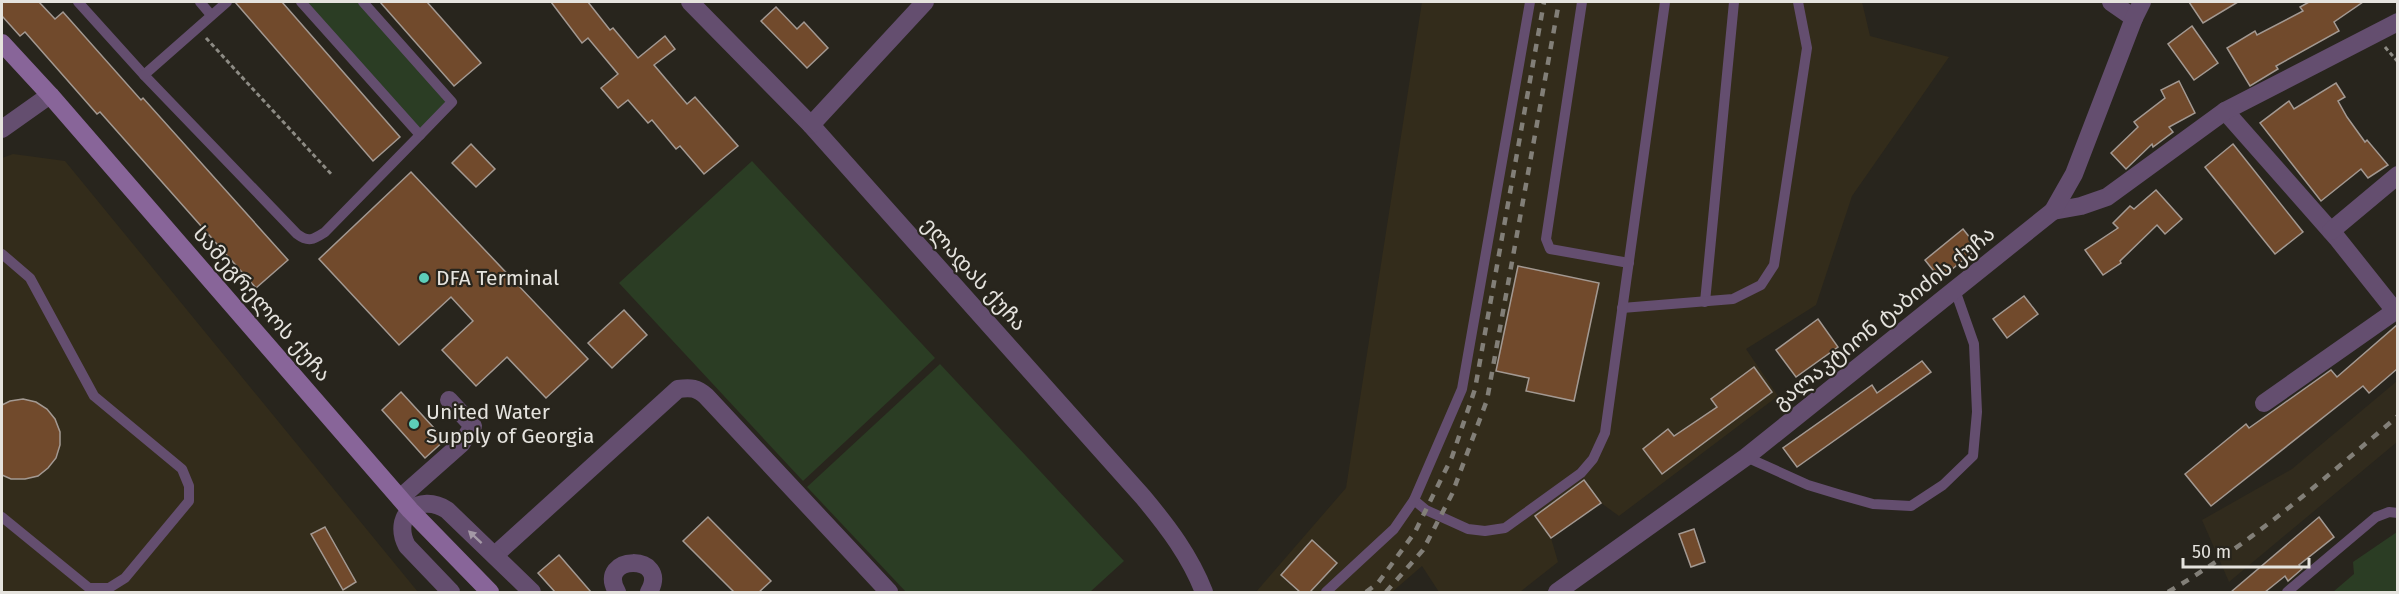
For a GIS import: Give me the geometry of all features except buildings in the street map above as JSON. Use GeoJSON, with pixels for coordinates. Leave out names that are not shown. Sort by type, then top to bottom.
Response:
{"type":"FeatureCollection","features":[{"type":"Feature","properties":{"kind":"main road","name":"სამეგრელოს ქუჩა"},"geometry":{"type":"LineString","coordinates":[[2,43],[50,95],[405,504],[490,592]]}},
{"type":"Feature","properties":{"kind":"street","name":"ელადას ქუჩა"},"geometry":{"type":"LineString","coordinates":[[690,2],[811,125],[1158,515],[1189,558],[1204,592]]}},
{"type":"Feature","properties":{"kind":"street"},"geometry":{"type":"LineString","coordinates":[[811,125],[926,2]]}},
{"type":"Feature","properties":{"kind":"street"},"geometry":{"type":"LineString","coordinates":[[2112,2],[2138,10]]}},
{"type":"Feature","properties":{"kind":"street","name":"გალაკტიონ ტაბიძის ქუჩა"},"geometry":{"type":"LineString","coordinates":[[1557,592],[1746,457],[2053,211],[2074,174],[2138,10]]}},
{"type":"Feature","properties":{"kind":"street"},"geometry":{"type":"LineString","coordinates":[[2053,211],[2081,206],[2107,197],[2225,111],[2397,22]]}},
{"type":"Feature","properties":{"kind":"street"},"geometry":{"type":"LineString","coordinates":[[2,129],[50,95]]}},
{"type":"Feature","properties":{"kind":"street"},"geometry":{"type":"LineString","coordinates":[[2225,111],[2331,231],[2395,311],[2264,404]]}},
{"type":"Feature","properties":{"kind":"street"},"geometry":{"type":"LineString","coordinates":[[2331,231],[2397,175]]}},
{"type":"Feature","properties":{"kind":"street"},"geometry":{"type":"LineString","coordinates":[[495,555],[678,388],[690,387],[698,389],[706,396],[890,592]]}},
{"type":"Feature","properties":{"kind":"street"},"geometry":{"type":"LineString","coordinates":[[449,400],[473,426],[461,444],[405,504],[403,523],[407,546],[451,592]]}},
{"type":"Feature","properties":{"kind":"street"},"geometry":{"type":"LineString","coordinates":[[405,504],[425,503],[440,506],[532,592]]}},
{"type":"Feature","properties":{"kind":"street"},"geometry":{"type":"LineString","coordinates":[[617,592],[614,583],[616,571],[621,566],[633,562],[649,570],[652,582],[649,592]]}},
{"type":"Feature","properties":{"kind":"lane"},"geometry":{"type":"LineString","coordinates":[[78,2],[144,75],[305,240],[313,240],[325,232],[452,102],[363,2]]}},
{"type":"Feature","properties":{"kind":"lane"},"geometry":{"type":"LineString","coordinates":[[200,2],[212,15]]}},
{"type":"Feature","properties":{"kind":"lane"},"geometry":{"type":"LineString","coordinates":[[144,75],[227,2]]}},
{"type":"Feature","properties":{"kind":"lane"},"geometry":{"type":"LineString","coordinates":[[301,2],[420,135]]}},
{"type":"Feature","properties":{"kind":"lane"},"geometry":{"type":"LineString","coordinates":[[1326,592],[1394,529],[1414,500],[1462,389],[1530,2]]}},
{"type":"Feature","properties":{"kind":"lane"},"geometry":{"type":"LineString","coordinates":[[1582,2],[1546,239],[1550,249],[1629,263]]}},
{"type":"Feature","properties":{"kind":"lane"},"geometry":{"type":"LineString","coordinates":[[1414,500],[1426,510],[1468,529],[1485,531],[1505,528],[1581,473],[1593,459],[1605,433],[1665,2]]}},
{"type":"Feature","properties":{"kind":"lane"},"geometry":{"type":"LineString","coordinates":[[1705,302],[1734,2]]}},
{"type":"Feature","properties":{"kind":"lane"},"geometry":{"type":"LineString","coordinates":[[1622,308],[1733,299],[1761,285],[1774,265],[1807,48],[1798,2]]}},
{"type":"Feature","properties":{"kind":"lane"},"geometry":{"type":"LineString","coordinates":[[2,254],[30,278],[94,396],[182,469],[189,486],[189,501],[125,578],[109,588],[89,588],[2,517]]}},
{"type":"Feature","properties":{"kind":"lane"},"geometry":{"type":"LineString","coordinates":[[1746,457],[1808,485],[1873,504],[1911,506],[1943,485],[1973,456],[1977,412],[1974,344],[1955,290]]}},
{"type":"Feature","properties":{"kind":"lane"},"geometry":{"type":"LineString","coordinates":[[2287,592],[2376,517],[2390,512],[2397,513]]}},
{"type":"Feature","properties":{"kind":"path"},"geometry":{"type":"LineString","coordinates":[[197,27],[333,176]]}},
{"type":"Feature","properties":{"kind":"shaded area"},"geometry":{"type":"Polygon","coordinates":[[[1422,2],[1862,2],[1870,36],[1949,57],[1852,196],[1816,305],[1746,349],[1778,396],[1619,516],[1601,503],[1551,538],[1558,562],[1520,592],[1439,592],[1422,566],[1392,592],[1256,592],[1346,488],[1422,2]]]}},
{"type":"Feature","properties":{"kind":"shaded area"},"geometry":{"type":"Polygon","coordinates":[[[13,154],[65,161],[418,592],[2,592],[2,158],[13,154]]]}},
{"type":"Feature","properties":{"kind":"shaded area"},"geometry":{"type":"Polygon","coordinates":[[[2397,381],[2397,442],[2229,582],[2202,520],[2292,469],[2397,381]]]}},
{"type":"Feature","properties":{"kind":"green space"},"geometry":{"type":"Polygon","coordinates":[[[301,2],[363,2],[452,102],[420,135],[301,2]]]}},
{"type":"Feature","properties":{"kind":"green space"},"geometry":{"type":"Polygon","coordinates":[[[752,161],[935,358],[803,481],[619,283],[752,161]]]}},
{"type":"Feature","properties":{"kind":"green space"},"geometry":{"type":"Polygon","coordinates":[[[940,364],[1124,561],[1090,592],[906,592],[807,487],[940,364]]]}},
{"type":"Feature","properties":{"kind":"green space"},"geometry":{"type":"Polygon","coordinates":[[[2397,532],[2397,592],[2333,592],[2354,574],[2353,562],[2397,532]]]}},
{"type":"Feature","properties":{"kind":"railway"},"geometry":{"type":"LineString","coordinates":[[1366,592],[1378,583],[1415,532],[1452,457],[1475,389],[1544,2]]}},
{"type":"Feature","properties":{"kind":"railway"},"geometry":{"type":"LineString","coordinates":[[1386,592],[1423,550],[1452,494],[1487,400],[1559,2]]}},
{"type":"Feature","properties":{"kind":"railway"},"geometry":{"type":"LineString","coordinates":[[2168,592],[2229,553],[2258,531],[2398,416]]}},
{"type":"Feature","properties":{"kind":"place","name":"DFA Terminal"},"geometry":{"type":"Point","coordinates":[424,278]}},
{"type":"Feature","properties":{"kind":"place","name":"United Water Supply of Georgia"},"geometry":{"type":"Point","coordinates":[414,424]}}]}
